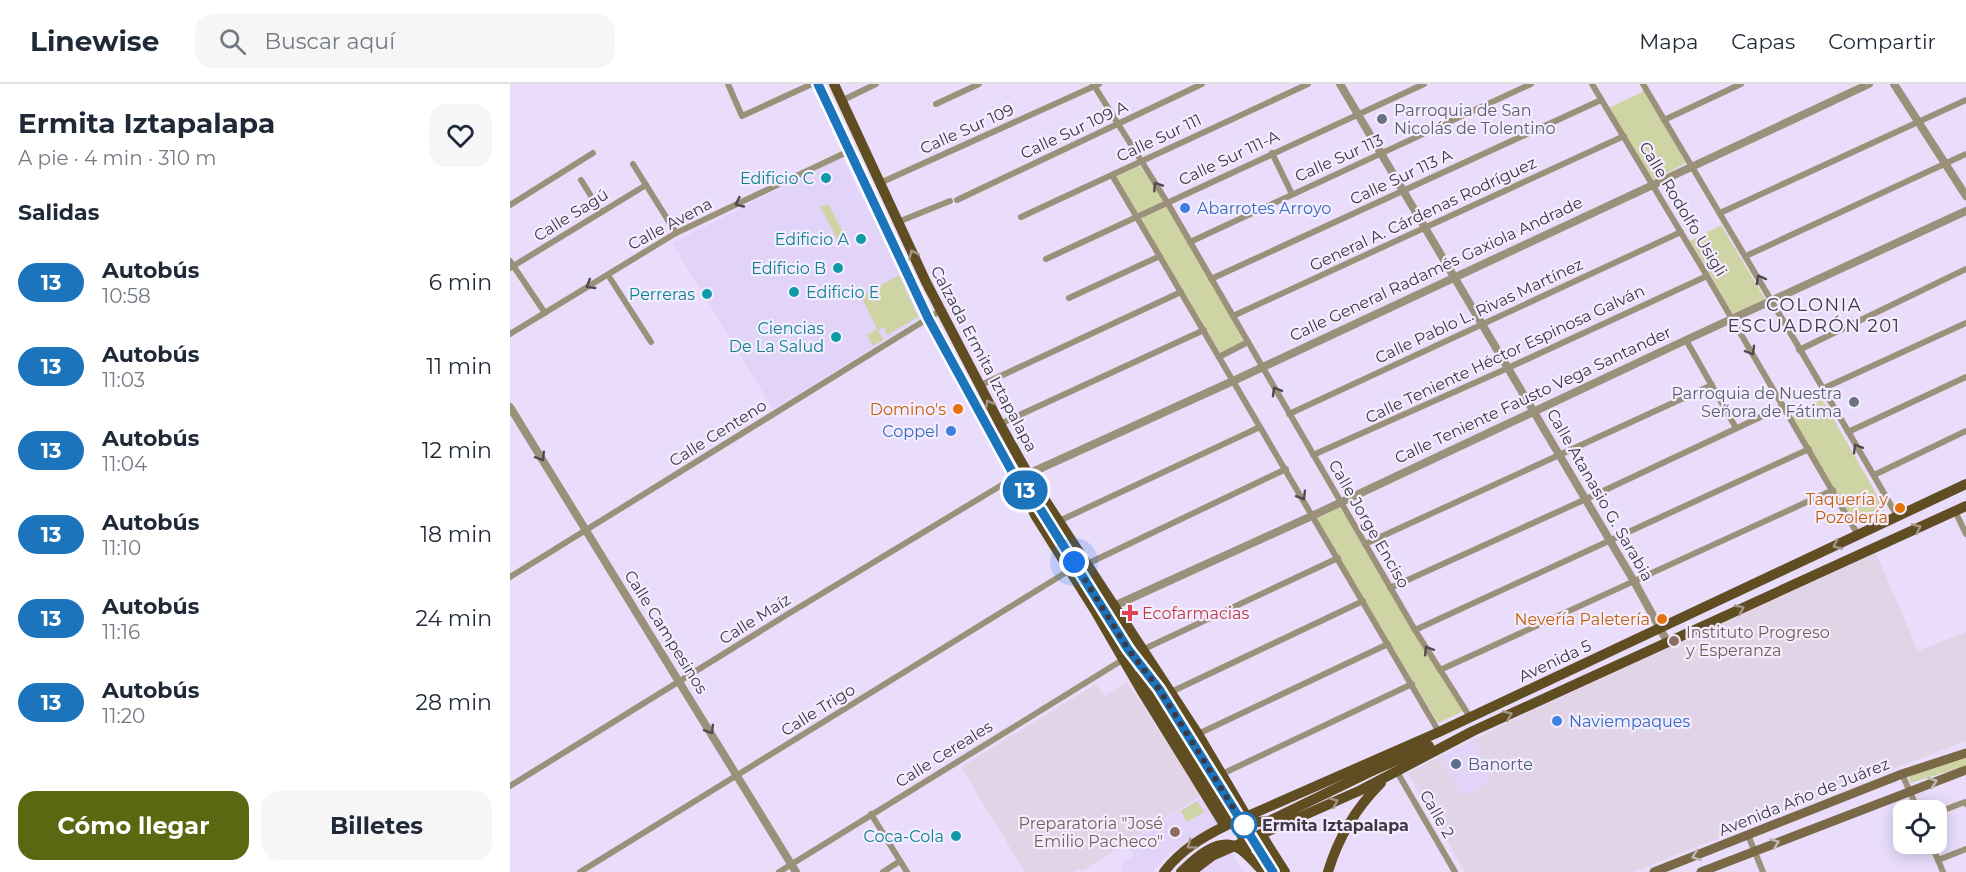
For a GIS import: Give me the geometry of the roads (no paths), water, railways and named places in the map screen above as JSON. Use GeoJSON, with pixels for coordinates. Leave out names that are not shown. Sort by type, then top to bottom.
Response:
{"type":"FeatureCollection","features":[{"type":"Feature","properties":{"kind":"main road","name":"Calzada Ermita Iztapalapa"},"geometry":{"type":"LineString","coordinates":[[818,84],[928,318],[1015,477],[1041,510],[1128,649],[1159,689],[1273,872]]}},
{"type":"Feature","properties":{"kind":"main road","name":"Calzada Ermita Iztapalapa"},"geometry":{"type":"LineString","coordinates":[[834,84],[940,311],[1028,474],[1171,692],[1247,817]]}},
{"type":"Feature","properties":{"kind":"main road"},"geometry":{"type":"LineString","coordinates":[[913,288],[926,282]]}},
{"type":"Feature","properties":{"kind":"main road"},"geometry":{"type":"LineString","coordinates":[[943,345],[955,339]]}},
{"type":"Feature","properties":{"kind":"main road","name":"Avenida 5"},"geometry":{"type":"LineString","coordinates":[[1164,872],[1184,850],[1197,840],[1225,826],[1439,732],[1966,484]]}},
{"type":"Feature","properties":{"kind":"main road","name":"Calzada Ermita Iztapalapa"},"geometry":{"type":"LineString","coordinates":[[1022,487],[1035,515],[1225,826]]}},
{"type":"Feature","properties":{"kind":"main road","name":"Avenida 5"},"geometry":{"type":"LineString","coordinates":[[1191,872],[1212,856],[1361,790],[1449,742],[1966,506]]}},
{"type":"Feature","properties":{"kind":"main road","name":"Calzada Ermita Iztapalapa"},"geometry":{"type":"LineString","coordinates":[[1133,635],[1141,673],[1149,690],[1264,872]]}},
{"type":"Feature","properties":{"kind":"main road"},"geometry":{"type":"LineString","coordinates":[[1229,802],[1248,818],[1260,822],[1269,821],[1424,748],[1449,742]]}},
{"type":"Feature","properties":{"kind":"main road","name":"Avenida Año de Juárez"},"geometry":{"type":"LineString","coordinates":[[1654,872],[1902,774],[1966,753]]}},
{"type":"Feature","properties":{"kind":"main road","name":"Avenida Año de Juárez"},"geometry":{"type":"LineString","coordinates":[[1701,872],[1966,770]]}},
{"type":"Feature","properties":{"kind":"main road"},"geometry":{"type":"LineString","coordinates":[[1328,872],[1341,838],[1355,813],[1373,791],[1395,771]]}},
{"type":"Feature","properties":{"kind":"main road"},"geometry":{"type":"LineString","coordinates":[[1208,798],[1220,798],[1226,794],[1225,779]]}},
{"type":"Feature","properties":{"kind":"main road"},"geometry":{"type":"LineString","coordinates":[[1261,834],[1285,872]]}},
{"type":"Feature","properties":{"kind":"main road"},"geometry":{"type":"LineString","coordinates":[[1242,843],[1264,872]]}},
{"type":"Feature","properties":{"kind":"main road"},"geometry":{"type":"LineString","coordinates":[[1181,872],[1205,852],[1228,845],[1240,849],[1264,872]]}},
{"type":"Feature","properties":{"kind":"street"},"geometry":{"type":"LineString","coordinates":[[728,84],[742,116],[812,84]]}},
{"type":"Feature","properties":{"kind":"street"},"geometry":{"type":"LineString","coordinates":[[841,101],[863,87],[876,84]]}},
{"type":"Feature","properties":{"kind":"street"},"geometry":{"type":"LineString","coordinates":[[936,104],[980,84]]}},
{"type":"Feature","properties":{"kind":"street","name":"Calle Sur 109 A"},"geometry":{"type":"LineString","coordinates":[[898,222],[953,201],[1202,84]]}},
{"type":"Feature","properties":{"kind":"street","name":"Calle Sur 111"},"geometry":{"type":"LineString","coordinates":[[1021,217],[1308,84]]}},
{"type":"Feature","properties":{"kind":"street","name":"Calle Atanasio G. Sarabia"},"geometry":{"type":"LineString","coordinates":[[1340,84],[1586,499],[1668,643]]}},
{"type":"Feature","properties":{"kind":"street","name":"Calle Sur 111-A"},"geometry":{"type":"LineString","coordinates":[[1046,259],[1424,84]]}},
{"type":"Feature","properties":{"kind":"street","name":"Calle Sur 113"},"geometry":{"type":"LineString","coordinates":[[1190,242],[1531,84]]}},
{"type":"Feature","properties":{"kind":"street","name":"Calle Rodolfo Usigli"},"geometry":{"type":"LineString","coordinates":[[1592,84],[1733,319],[1858,535]]}},
{"type":"Feature","properties":{"kind":"street","name":"Calle Rodolfo Usigli"},"geometry":{"type":"LineString","coordinates":[[1643,84],[1897,516]]}},
{"type":"Feature","properties":{"kind":"street"},"geometry":{"type":"LineString","coordinates":[[1664,120],[1741,84]]}},
{"type":"Feature","properties":{"kind":"street","name":"Calle General Radamés Gaxiola Andrade"},"geometry":{"type":"LineString","coordinates":[[1015,477],[1028,474],[1233,381],[1869,84]]}},
{"type":"Feature","properties":{"kind":"street"},"geometry":{"type":"LineString","coordinates":[[1894,84],[1966,196]]}},
{"type":"Feature","properties":{"kind":"street","name":"Calle Jorge Enciso"},"geometry":{"type":"LineString","coordinates":[[1096,85],[1117,124],[1167,202],[1390,588],[1470,717]]}},
{"type":"Feature","properties":{"kind":"street","name":"Calle Sur 109"},"geometry":{"type":"LineString","coordinates":[[880,183],[1096,85]]}},
{"type":"Feature","properties":{"kind":"street","name":"Calle Sur 113 A"},"geometry":{"type":"LineString","coordinates":[[1211,279],[1601,100]]}},
{"type":"Feature","properties":{"kind":"street"},"geometry":{"type":"LineString","coordinates":[[1720,213],[1966,100]]}},
{"type":"Feature","properties":{"kind":"street","name":"General A. Cárdenas Rodríguez"},"geometry":{"type":"LineString","coordinates":[[1233,316],[1624,136]]}},
{"type":"Feature","properties":{"kind":"street","name":"Calle Avena"},"geometry":{"type":"LineString","coordinates":[[510,334],[676,233],[849,151]]}},
{"type":"Feature","properties":{"kind":"street"},"geometry":{"type":"LineString","coordinates":[[510,205],[593,153]]}},
{"type":"Feature","properties":{"kind":"street"},"geometry":{"type":"LineString","coordinates":[[1272,153],[1292,194]]}},
{"type":"Feature","properties":{"kind":"street"},"geometry":{"type":"LineString","coordinates":[[1746,256],[1966,154]]}},
{"type":"Feature","properties":{"kind":"street"},"geometry":{"type":"LineString","coordinates":[[633,164],[676,233]]}},
{"type":"Feature","properties":{"kind":"street"},"geometry":{"type":"LineString","coordinates":[[1112,175],[1314,515],[1439,732]]}},
{"type":"Feature","properties":{"kind":"street"},"geometry":{"type":"LineString","coordinates":[[581,180],[602,212]]}},
{"type":"Feature","properties":{"kind":"street","name":"Calle Sagú"},"geometry":{"type":"LineString","coordinates":[[511,265],[646,185]]}},
{"type":"Feature","properties":{"kind":"street","name":"Calle Teniente Fausto Vega Santander"},"geometry":{"type":"LineString","coordinates":[[1114,606],[1966,211]]}},
{"type":"Feature","properties":{"kind":"street","name":"Calle Pablo L. Rivas Martínez"},"geometry":{"type":"LineString","coordinates":[[1289,414],[1681,232]]}},
{"type":"Feature","properties":{"kind":"street"},"geometry":{"type":"LineString","coordinates":[[1068,298],[1160,256]]}},
{"type":"Feature","properties":{"kind":"street"},"geometry":{"type":"LineString","coordinates":[[511,265],[545,313]]}},
{"type":"Feature","properties":{"kind":"street"},"geometry":{"type":"LineString","coordinates":[[1799,350],[1966,269]]}},
{"type":"Feature","properties":{"kind":"street"},"geometry":{"type":"LineString","coordinates":[[608,275],[651,342]]}},
{"type":"Feature","properties":{"kind":"street","name":"Calle Teniente Héctor Espinosa Galván"},"geometry":{"type":"LineString","coordinates":[[1313,456],[1707,276]]}},
{"type":"Feature","properties":{"kind":"street"},"geometry":{"type":"LineString","coordinates":[[979,386],[1181,292]]}},
{"type":"Feature","properties":{"kind":"street","name":"Calle Centeno"},"geometry":{"type":"LineString","coordinates":[[510,577],[940,311]]}},
{"type":"Feature","properties":{"kind":"street"},"geometry":{"type":"LineString","coordinates":[[1822,389],[1966,322]]}},
{"type":"Feature","properties":{"kind":"street"},"geometry":{"type":"LineString","coordinates":[[1000,424],[1204,330]]}},
{"type":"Feature","properties":{"kind":"street"},"geometry":{"type":"LineString","coordinates":[[1686,340],[1736,428]]}},
{"type":"Feature","properties":{"kind":"street"},"geometry":{"type":"LineString","coordinates":[[1219,357],[1248,342]]}},
{"type":"Feature","properties":{"kind":"street"},"geometry":{"type":"LineString","coordinates":[[1848,432],[1966,377]]}},
{"type":"Feature","properties":{"kind":"street"},"geometry":{"type":"LineString","coordinates":[[1365,544],[1712,385]]}},
{"type":"Feature","properties":{"kind":"street"},"geometry":{"type":"LineString","coordinates":[[1390,588],[1784,406]]}},
{"type":"Feature","properties":{"kind":"street","name":"Calle Campesinos"},"geometry":{"type":"LineString","coordinates":[[510,407],[794,868]]}},
{"type":"Feature","properties":{"kind":"street"},"geometry":{"type":"LineString","coordinates":[[1059,521],[1260,427]]}},
{"type":"Feature","properties":{"kind":"street"},"geometry":{"type":"LineString","coordinates":[[1874,475],[1966,431]]}},
{"type":"Feature","properties":{"kind":"street"},"geometry":{"type":"LineString","coordinates":[[1415,630],[1809,449]]}},
{"type":"Feature","properties":{"kind":"street"},"geometry":{"type":"LineString","coordinates":[[1087,564],[1286,469]]}},
{"type":"Feature","properties":{"kind":"street","name":"Calle Maíz"},"geometry":{"type":"LineString","coordinates":[[510,786],[1015,477]]}},
{"type":"Feature","properties":{"kind":"street"},"geometry":{"type":"LineString","coordinates":[[1440,670],[1635,583],[1833,490]]}},
{"type":"Feature","properties":{"kind":"street"},"geometry":{"type":"LineString","coordinates":[[1955,511],[1966,534]]}},
{"type":"Feature","properties":{"kind":"street"},"geometry":{"type":"LineString","coordinates":[[1142,650],[1338,558]]}},
{"type":"Feature","properties":{"kind":"street","name":"Calle Trigo"},"geometry":{"type":"LineString","coordinates":[[580,872],[1070,570]]}},
{"type":"Feature","properties":{"kind":"street"},"geometry":{"type":"LineString","coordinates":[[1171,692],[1364,601]]}},
{"type":"Feature","properties":{"kind":"street"},"geometry":{"type":"LineString","coordinates":[[1197,734],[1388,644]]}},
{"type":"Feature","properties":{"kind":"street","name":"Calle Cereales"},"geometry":{"type":"LineString","coordinates":[[778,872],[794,868],[872,814],[1124,659]]}},
{"type":"Feature","properties":{"kind":"street"},"geometry":{"type":"LineString","coordinates":[[1225,779],[1412,684]]}},
{"type":"Feature","properties":{"kind":"street","name":"Calle 2"},"geometry":{"type":"LineString","coordinates":[[1395,771],[1455,872]]}},
{"type":"Feature","properties":{"kind":"street"},"geometry":{"type":"LineString","coordinates":[[1902,774],[1914,800]]}},
{"type":"Feature","properties":{"kind":"street"},"geometry":{"type":"LineString","coordinates":[[1947,809],[1965,802],[1966,804]]}},
{"type":"Feature","properties":{"kind":"street"},"geometry":{"type":"LineString","coordinates":[[872,814],[907,872]]}},
{"type":"Feature","properties":{"kind":"street"},"geometry":{"type":"LineString","coordinates":[[1748,835],[1763,872]]}},
{"type":"Feature","properties":{"kind":"street"},"geometry":{"type":"LineString","coordinates":[[1938,860],[1966,849]]}},
{"type":"Feature","properties":{"kind":"street"},"geometry":{"type":"LineString","coordinates":[[1936,854],[1943,872]]}},
{"type":"Feature","properties":{"kind":"street"},"geometry":{"type":"LineString","coordinates":[[883,872],[900,861]]}},
{"type":"Feature","properties":{"kind":"place","name":"Parroquia de San Nicolás de Tolentino"},"geometry":{"type":"Point","coordinates":[1382,119]}},
{"type":"Feature","properties":{"kind":"place","name":"Edificio C"},"geometry":{"type":"Point","coordinates":[826,178]}},
{"type":"Feature","properties":{"kind":"place","name":"Abarrotes Arroyo"},"geometry":{"type":"Point","coordinates":[1185,208]}},
{"type":"Feature","properties":{"kind":"place","name":"Edificio A"},"geometry":{"type":"Point","coordinates":[861,239]}},
{"type":"Feature","properties":{"kind":"place","name":"Edificio B"},"geometry":{"type":"Point","coordinates":[838,268]}},
{"type":"Feature","properties":{"kind":"place","name":"Edificio E"},"geometry":{"type":"Point","coordinates":[794,292]}},
{"type":"Feature","properties":{"kind":"place","name":"Perreras"},"geometry":{"type":"Point","coordinates":[707,294]}},
{"type":"Feature","properties":{"kind":"place","name":"Ciencias De La Salud"},"geometry":{"type":"Point","coordinates":[836,337]}},
{"type":"Feature","properties":{"kind":"place","name":"Parroquia de Nuestra Señora de Fátima"},"geometry":{"type":"Point","coordinates":[1854,402]}},
{"type":"Feature","properties":{"kind":"place","name":"Domino's"},"geometry":{"type":"Point","coordinates":[958,409]}},
{"type":"Feature","properties":{"kind":"place","name":"Coppel"},"geometry":{"type":"Point","coordinates":[951,431]}},
{"type":"Feature","properties":{"kind":"place","name":"Taquería y Pozolería"},"geometry":{"type":"Point","coordinates":[1900,508]}},
{"type":"Feature","properties":{"kind":"place","name":"Ecofarmacias"},"geometry":{"type":"Point","coordinates":[1130,613]}},
{"type":"Feature","properties":{"kind":"place","name":"Nevería Paletería"},"geometry":{"type":"Point","coordinates":[1662,619]}},
{"type":"Feature","properties":{"kind":"place","name":"Instituto Progreso y Esperanza"},"geometry":{"type":"Point","coordinates":[1674,641]}},
{"type":"Feature","properties":{"kind":"place","name":"Naviempaques"},"geometry":{"type":"Point","coordinates":[1557,721]}},
{"type":"Feature","properties":{"kind":"place","name":"Banorte"},"geometry":{"type":"Point","coordinates":[1456,764]}},
{"type":"Feature","properties":{"kind":"place","name":"Ermita Iztapalapa"},"geometry":{"type":"Point","coordinates":[1244,825]}},
{"type":"Feature","properties":{"kind":"place","name":"Preparatoria \"José Emilio Pacheco\""},"geometry":{"type":"Point","coordinates":[1175,832]}},
{"type":"Feature","properties":{"kind":"place","name":"Coca-Cola"},"geometry":{"type":"Point","coordinates":[956,836]}},
{"type":"Feature","properties":{"kind":"district","name":"COLONIA ESCUADRÓN 201"},"geometry":{"type":"Point","coordinates":[1814,315]}}]}
